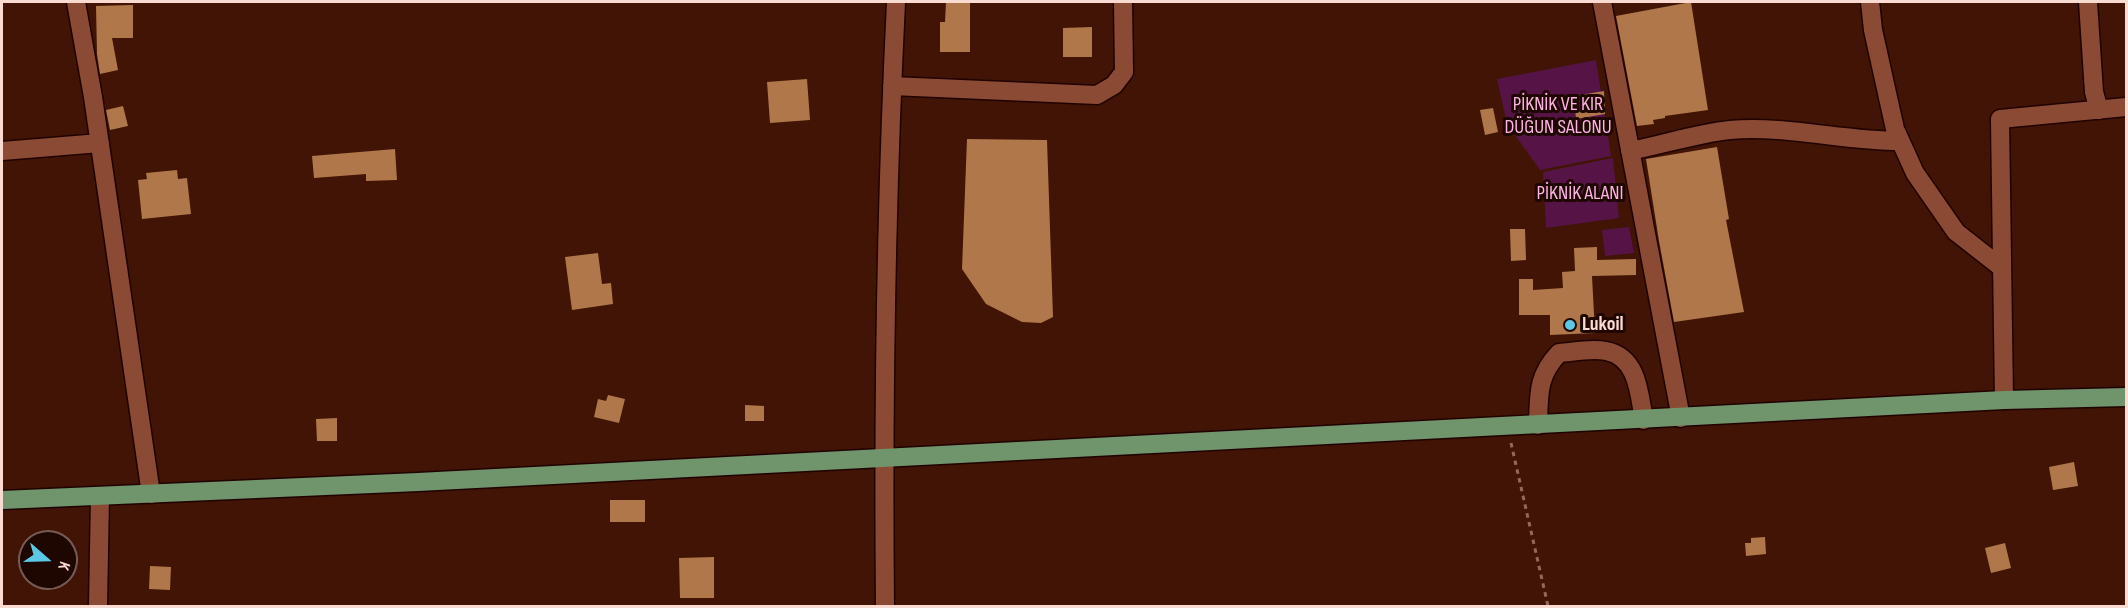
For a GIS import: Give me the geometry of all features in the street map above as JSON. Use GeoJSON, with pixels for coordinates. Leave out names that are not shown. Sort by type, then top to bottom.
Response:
{"type":"FeatureCollection","features":[{"type":"Feature","properties":{"kind":"main road"},"geometry":{"type":"LineString","coordinates":[[2,500],[1507,427],[2004,400],[2127,397]]}},
{"type":"Feature","properties":{"kind":"street"},"geometry":{"type":"LineString","coordinates":[[76,2],[100,143],[150,494]]}},
{"type":"Feature","properties":{"kind":"street"},"geometry":{"type":"LineString","coordinates":[[885,606],[884,458],[896,2]]}},
{"type":"Feature","properties":{"kind":"street"},"geometry":{"type":"LineString","coordinates":[[892,86],[1097,95],[1114,85],[1124,72],[1123,2]]}},
{"type":"Feature","properties":{"kind":"street"},"geometry":{"type":"LineString","coordinates":[[1602,2],[1681,418]]}},
{"type":"Feature","properties":{"kind":"street"},"geometry":{"type":"LineString","coordinates":[[1870,2],[1873,30],[1894,129],[1915,173],[1956,232],[2002,268]]}},
{"type":"Feature","properties":{"kind":"street"},"geometry":{"type":"LineString","coordinates":[[2088,2],[2094,92],[2099,110]]}},
{"type":"Feature","properties":{"kind":"street"},"geometry":{"type":"LineString","coordinates":[[2004,400],[2000,119],[2127,107]]}},
{"type":"Feature","properties":{"kind":"street"},"geometry":{"type":"LineString","coordinates":[[1630,151],[1730,130],[1802,133],[1866,141],[1900,141]]}},
{"type":"Feature","properties":{"kind":"street"},"geometry":{"type":"LineString","coordinates":[[2,151],[100,143]]}},
{"type":"Feature","properties":{"kind":"street"},"geometry":{"type":"LineString","coordinates":[[1538,425],[1539,386],[1542,377],[1551,360],[1559,353],[1570,352],[1604,351],[1621,358],[1628,364],[1637,380],[1644,420]]}},
{"type":"Feature","properties":{"kind":"street"},"geometry":{"type":"LineString","coordinates":[[98,606],[100,496]]}},
{"type":"Feature","properties":{"kind":"path"},"geometry":{"type":"LineString","coordinates":[[1507,427],[1548,606]]}},
{"type":"Feature","properties":{"kind":"green space","name":"PİKNİK VE KIR DÜĞUN SALONU"},"geometry":{"type":"Polygon","coordinates":[[[1596,60],[1611,156],[1540,170],[1507,124],[1497,79],[1596,60]]]}},
{"type":"Feature","properties":{"kind":"green space","name":"PİKNİK ALANI"},"geometry":{"type":"Polygon","coordinates":[[[1613,158],[1619,218],[1546,228],[1543,172],[1613,158]]]}},
{"type":"Feature","properties":{"kind":"green space"},"geometry":{"type":"Polygon","coordinates":[[[1629,227],[1634,253],[1605,256],[1602,230],[1629,227]]]}},
{"type":"Feature","properties":{"kind":"building"},"geometry":{"type":"Polygon","coordinates":[[[946,2],[970,2],[970,52],[940,52],[940,22],[945,22],[946,2]]]}},
{"type":"Feature","properties":{"kind":"building"},"geometry":{"type":"Polygon","coordinates":[[[1691,2],[1708,110],[1665,116],[1665,118],[1653,120],[1654,124],[1637,126],[1616,16],[1691,2]]]}},
{"type":"Feature","properties":{"kind":"building"},"geometry":{"type":"Polygon","coordinates":[[[133,5],[133,38],[112,38],[118,70],[100,74],[97,54],[96,6],[133,5]]]}},
{"type":"Feature","properties":{"kind":"building"},"geometry":{"type":"Polygon","coordinates":[[[1092,27],[1092,57],[1063,57],[1063,28],[1092,27]]]}},
{"type":"Feature","properties":{"kind":"building"},"geometry":{"type":"Polygon","coordinates":[[[807,79],[810,120],[770,123],[767,82],[807,79]]]}},
{"type":"Feature","properties":{"kind":"building"},"geometry":{"type":"Polygon","coordinates":[[[1604,91],[1605,114],[1576,119],[1574,96],[1604,91]]]}},
{"type":"Feature","properties":{"kind":"building"},"geometry":{"type":"Polygon","coordinates":[[[123,106],[128,126],[110,130],[106,110],[123,106]]]}},
{"type":"Feature","properties":{"kind":"building"},"geometry":{"type":"Polygon","coordinates":[[[1493,108],[1498,132],[1485,135],[1480,110],[1493,108]]]}},
{"type":"Feature","properties":{"kind":"building"},"geometry":{"type":"Polygon","coordinates":[[[967,139],[1047,140],[1053,317],[1041,323],[1022,322],[986,304],[962,269],[967,139]]]}},
{"type":"Feature","properties":{"kind":"building"},"geometry":{"type":"Polygon","coordinates":[[[1717,147],[1729,219],[1726,220],[1744,312],[1674,322],[1646,159],[1717,147]]]}},
{"type":"Feature","properties":{"kind":"building"},"geometry":{"type":"Polygon","coordinates":[[[395,149],[397,180],[366,181],[366,174],[314,178],[312,156],[395,149]]]}},
{"type":"Feature","properties":{"kind":"building"},"geometry":{"type":"Polygon","coordinates":[[[177,170],[178,179],[187,178],[191,214],[142,219],[138,180],[147,179],[146,173],[177,170]]]}},
{"type":"Feature","properties":{"kind":"building"},"geometry":{"type":"Polygon","coordinates":[[[1510,229],[1525,229],[1526,260],[1511,261],[1510,229]]]}},
{"type":"Feature","properties":{"kind":"building"},"geometry":{"type":"Polygon","coordinates":[[[1597,247],[1597,260],[1636,259],[1636,275],[1592,276],[1595,333],[1550,335],[1550,315],[1519,315],[1519,279],[1533,279],[1533,290],[1563,288],[1562,272],[1575,271],[1574,248],[1597,247]]]}},
{"type":"Feature","properties":{"kind":"building"},"geometry":{"type":"Polygon","coordinates":[[[598,253],[602,284],[611,283],[613,304],[572,310],[565,257],[598,253]]]}},
{"type":"Feature","properties":{"kind":"building"},"geometry":{"type":"Polygon","coordinates":[[[608,395],[625,399],[619,423],[594,417],[598,399],[606,401],[608,395]]]}},
{"type":"Feature","properties":{"kind":"building"},"geometry":{"type":"Polygon","coordinates":[[[745,405],[764,406],[764,421],[745,421],[745,405]]]}},
{"type":"Feature","properties":{"kind":"building"},"geometry":{"type":"Polygon","coordinates":[[[337,418],[337,441],[317,441],[316,419],[337,418]]]}},
{"type":"Feature","properties":{"kind":"building"},"geometry":{"type":"Polygon","coordinates":[[[2074,462],[2078,486],[2053,490],[2049,467],[2074,462]]]}},
{"type":"Feature","properties":{"kind":"building"},"geometry":{"type":"Polygon","coordinates":[[[610,500],[645,500],[645,522],[610,522],[610,500]]]}},
{"type":"Feature","properties":{"kind":"building"},"geometry":{"type":"Polygon","coordinates":[[[1765,537],[1766,554],[1746,556],[1745,543],[1751,543],[1751,538],[1765,537]]]}},
{"type":"Feature","properties":{"kind":"building"},"geometry":{"type":"Polygon","coordinates":[[[2005,543],[2011,568],[1991,573],[1985,548],[2005,543]]]}},
{"type":"Feature","properties":{"kind":"building"},"geometry":{"type":"Polygon","coordinates":[[[714,557],[714,598],[680,598],[679,558],[714,557]]]}},
{"type":"Feature","properties":{"kind":"building"},"geometry":{"type":"Polygon","coordinates":[[[150,566],[171,567],[170,590],[149,589],[150,566]]]}},
{"type":"Feature","properties":{"kind":"place","name":"Lukoil"},"geometry":{"type":"Point","coordinates":[1570,325]}}]}
